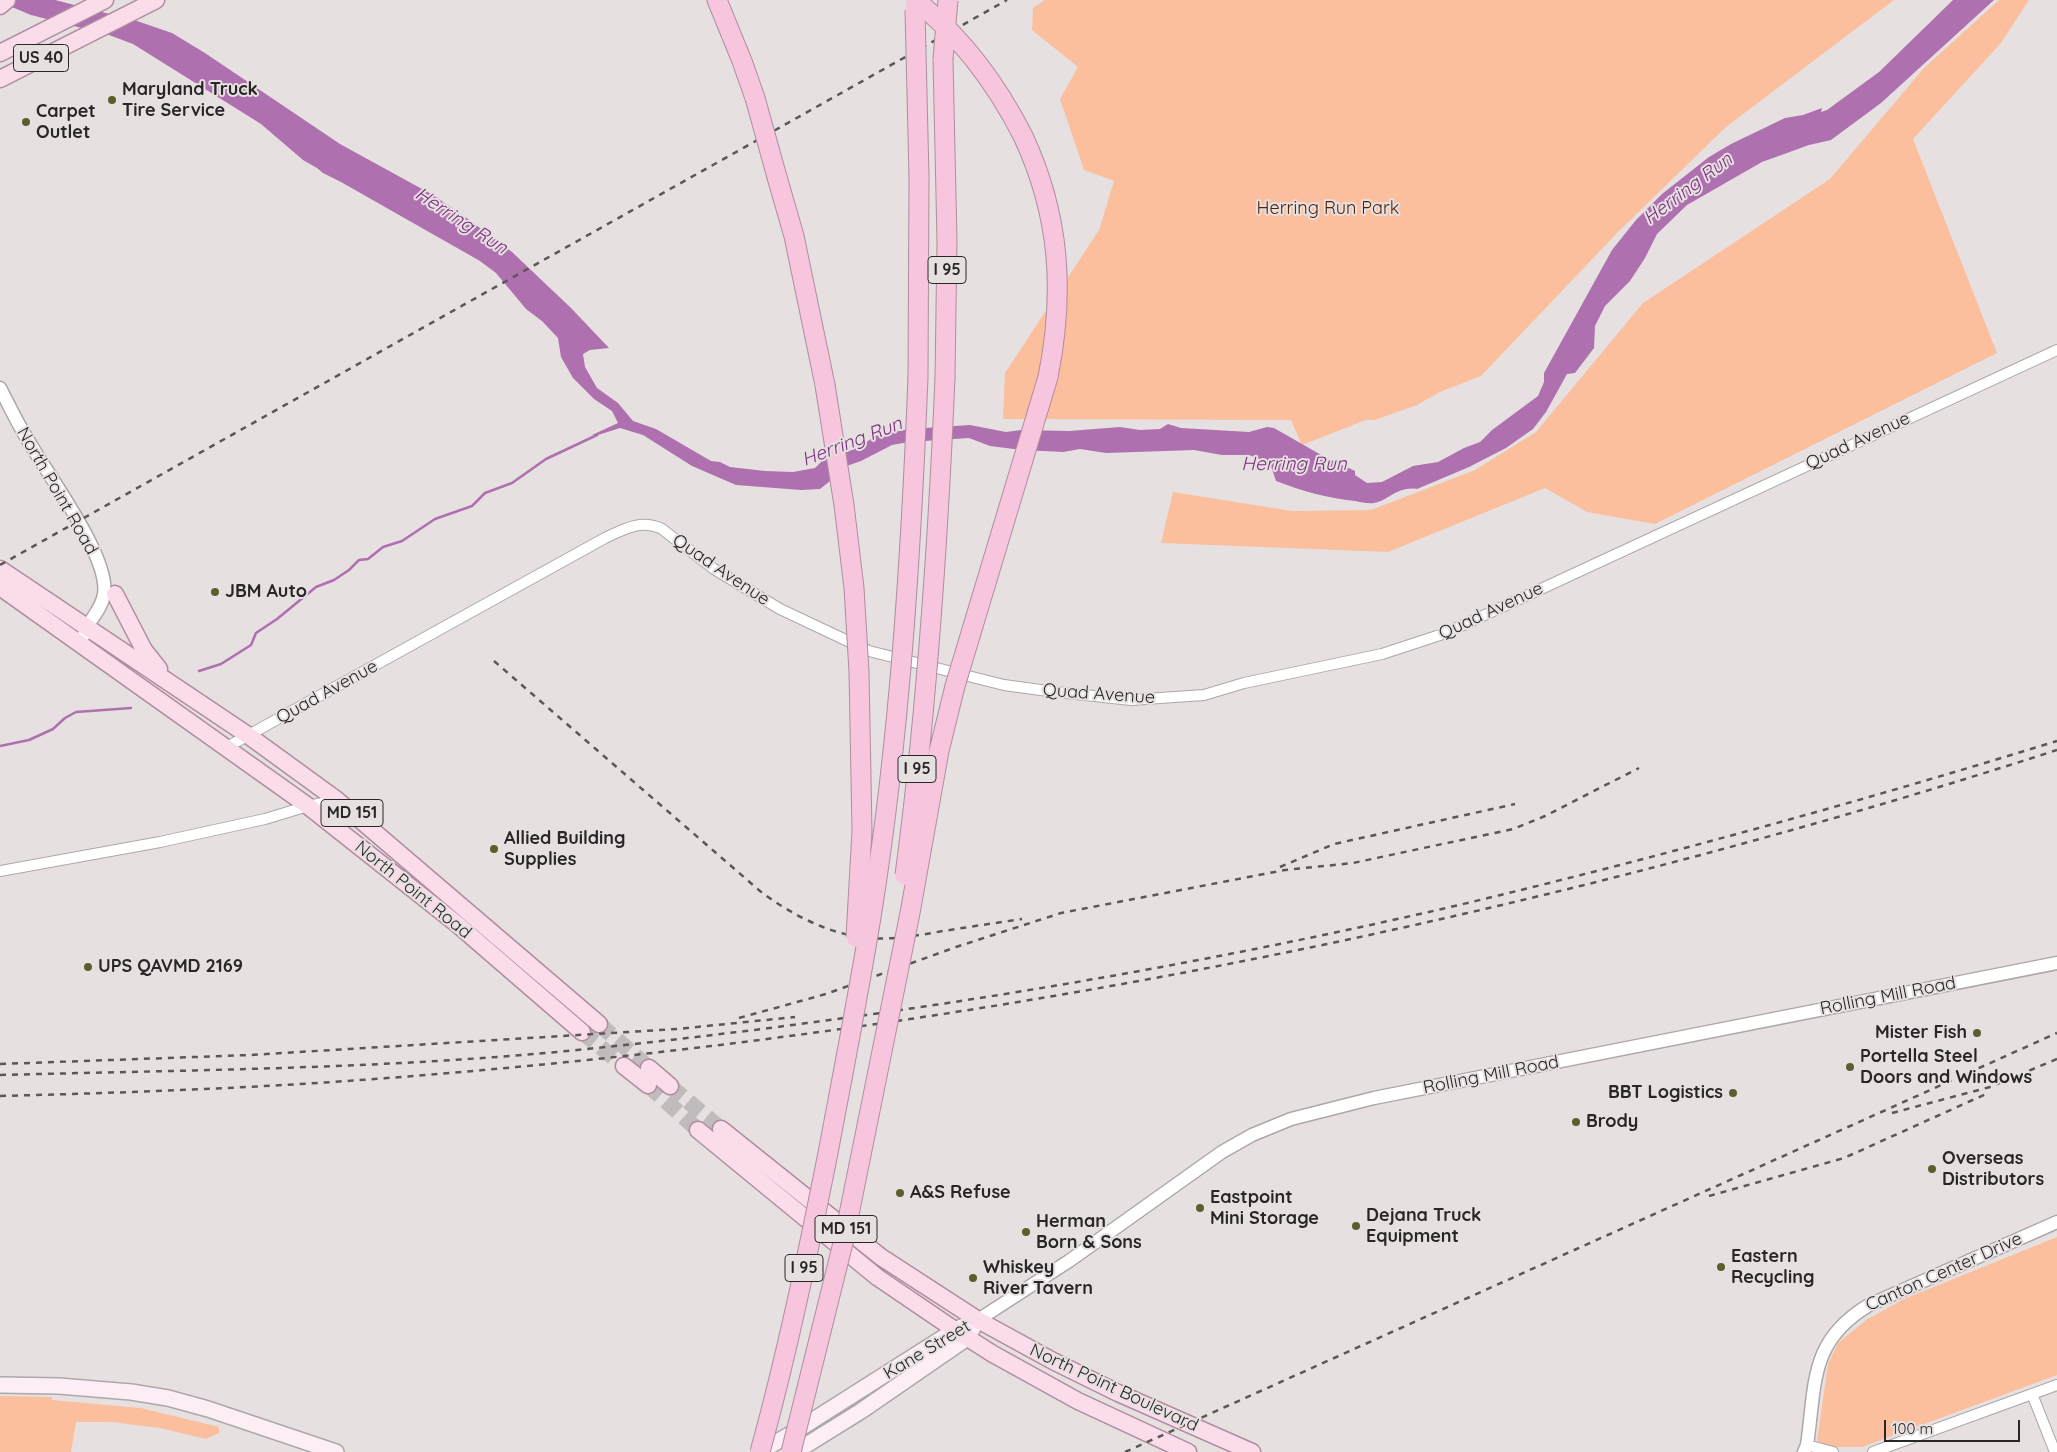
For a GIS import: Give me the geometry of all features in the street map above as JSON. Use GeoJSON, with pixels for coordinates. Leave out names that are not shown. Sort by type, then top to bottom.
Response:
{"type":"FeatureCollection","features":[{"type":"Feature","properties":{"kind":"highway"},"geometry":{"type":"LineString","coordinates":[[717,0],[739,52],[754,98],[798,254],[825,385],[844,505],[854,588],[860,682],[862,831],[859,908],[842,1083]]}},
{"type":"Feature","properties":{"kind":"highway","name":"I 95"},"geometry":{"type":"LineString","coordinates":[[793,1452],[844,1239],[860,1158],[898,922],[911,826],[934,587],[945,378],[946,162],[941,0]]}},
{"type":"Feature","properties":{"kind":"highway"},"geometry":{"type":"LineString","coordinates":[[943,59],[948,0]]}},
{"type":"Feature","properties":{"kind":"highway"},"geometry":{"type":"LineString","coordinates":[[860,1158],[910,914],[939,751],[955,686],[1048,377],[1058,316],[1059,284],[1051,218],[1034,160],[1010,110],[977,61],[938,18],[915,3]]}},
{"type":"Feature","properties":{"kind":"highway","name":"I 95"},"geometry":{"type":"LineString","coordinates":[[759,1452],[797,1302],[842,1083],[872,910],[894,726],[908,575],[918,377],[920,177],[915,3]]}},
{"type":"Feature","properties":{"kind":"main road"},"geometry":{"type":"LineString","coordinates":[[0,6],[6,0]]}},
{"type":"Feature","properties":{"kind":"main road","name":"US 40"},"geometry":{"type":"LineString","coordinates":[[0,79],[116,20],[134,4],[156,0]]}},
{"type":"Feature","properties":{"kind":"main road","name":"US 40"},"geometry":{"type":"LineString","coordinates":[[0,53],[104,1]]}},
{"type":"Feature","properties":{"kind":"main road"},"geometry":{"type":"LineString","coordinates":[[0,62],[37,34]]}},
{"type":"Feature","properties":{"kind":"main road","name":"MD 151"},"geometry":{"type":"LineString","coordinates":[[0,569],[86,627]]}},
{"type":"Feature","properties":{"kind":"main road","name":"MD 151"},"geometry":{"type":"LineString","coordinates":[[0,587],[82,645]]}},
{"type":"Feature","properties":{"kind":"main road"},"geometry":{"type":"LineString","coordinates":[[115,594],[144,650],[158,668],[178,688]]}},
{"type":"Feature","properties":{"kind":"main road","name":"North Point Road"},"geometry":{"type":"LineString","coordinates":[[86,627],[249,736],[336,800],[598,1024]]}},
{"type":"Feature","properties":{"kind":"main road","name":"North Point Road"},"geometry":{"type":"LineString","coordinates":[[82,645],[228,747],[308,806],[477,942],[582,1032]]}},
{"type":"Feature","properties":{"kind":"main road"},"geometry":{"type":"LineString","coordinates":[[412,889],[425,875]]}},
{"type":"Feature","properties":{"kind":"main road"},"geometry":{"type":"LineString","coordinates":[[477,942],[488,929]]}},
{"type":"Feature","properties":{"kind":"main road"},"geometry":{"type":"LineString","coordinates":[[624,1066],[648,1086]]}},
{"type":"Feature","properties":{"kind":"main road"},"geometry":{"type":"LineString","coordinates":[[649,1068],[670,1086]]}},
{"type":"Feature","properties":{"kind":"main road","name":"MD 151"},"geometry":{"type":"LineString","coordinates":[[721,1129],[881,1257],[978,1320]]}},
{"type":"Feature","properties":{"kind":"main road","name":"MD 151"},"geometry":{"type":"LineString","coordinates":[[698,1130],[877,1277],[961,1334]]}},
{"type":"Feature","properties":{"kind":"main road"},"geometry":{"type":"LineString","coordinates":[[846,1251],[856,1237]]}},
{"type":"Feature","properties":{"kind":"main road","name":"Kane Street"},"geometry":{"type":"LineString","coordinates":[[793,1452],[861,1411],[978,1320]]}},
{"type":"Feature","properties":{"kind":"main road","name":"North Point Boulevard"},"geometry":{"type":"LineString","coordinates":[[978,1320],[1118,1394],[1252,1452]]}},
{"type":"Feature","properties":{"kind":"main road","name":"Kane Street"},"geometry":{"type":"LineString","coordinates":[[759,1452],[961,1334]]}},
{"type":"Feature","properties":{"kind":"main road","name":"North Point Boulevard"},"geometry":{"type":"LineString","coordinates":[[961,1334],[1070,1396],[1188,1452]]}},
{"type":"Feature","properties":{"kind":"main road"},"geometry":{"type":"LineString","coordinates":[[0,1385],[59,1386],[131,1392],[168,1398],[208,1409],[336,1452]]}},
{"type":"Feature","properties":{"kind":"street","name":"Quad Avenue"},"geometry":{"type":"LineString","coordinates":[[228,747],[605,538],[624,529],[642,524],[662,529],[714,569],[780,609],[869,651],[1004,685],[1048,692],[1131,700],[1204,695],[1244,682],[1382,654],[1446,633],[2057,350]]}},
{"type":"Feature","properties":{"kind":"street","name":"North Point Road"},"geometry":{"type":"LineString","coordinates":[[0,388],[30,445],[65,498],[115,594]]}},
{"type":"Feature","properties":{"kind":"street","name":"North Point Road"},"geometry":{"type":"LineString","coordinates":[[82,645],[86,627],[101,606],[104,594],[100,568]]}},
{"type":"Feature","properties":{"kind":"street"},"geometry":{"type":"LineString","coordinates":[[0,871],[160,842],[336,800]]}},
{"type":"Feature","properties":{"kind":"street","name":"Rolling Mill Road"},"geometry":{"type":"LineString","coordinates":[[978,1320],[1074,1257],[1222,1152],[1252,1135],[1291,1120],[1374,1098],[2057,963]]}},
{"type":"Feature","properties":{"kind":"street","name":"Canton Center Drive"},"geometry":{"type":"LineString","coordinates":[[1806,1448],[1814,1381],[1818,1364],[1830,1340],[1848,1318],[1869,1305],[2057,1222]]}},
{"type":"Feature","properties":{"kind":"street"},"geometry":{"type":"LineString","coordinates":[[1873,1452],[2057,1385]]}},
{"type":"Feature","properties":{"kind":"street"},"geometry":{"type":"LineString","coordinates":[[2032,1394],[2055,1452]]}},
{"type":"Feature","properties":{"kind":"street"},"geometry":{"type":"LineString","coordinates":[[1806,1448],[1833,1452]]}},
{"type":"Feature","properties":{"kind":"green space","name":"Herring Run Park"},"geometry":{"type":"Polygon","coordinates":[[[1045,0],[1894,0],[1726,127],[1619,231],[1481,376],[1440,392],[1417,405],[1375,420],[1366,420],[1302,445],[1291,420],[1003,419],[1005,373],[1099,230],[1114,181],[1084,170],[1060,99],[1078,67],[1032,30],[1033,8],[1045,0]]]}},
{"type":"Feature","properties":{"kind":"green space"},"geometry":{"type":"Polygon","coordinates":[[[1999,0],[2029,0],[2001,43],[1913,139],[1997,353],[1655,524],[1587,512],[1545,488],[1388,552],[1161,543],[1173,492],[1292,511],[1371,510],[1475,470],[1536,432],[1643,303],[1830,179],[1924,68],[1999,0]]]}},
{"type":"Feature","properties":{"kind":"green space"},"geometry":{"type":"Polygon","coordinates":[[[2057,1237],[2057,1375],[1862,1447],[1832,1447],[1817,1441],[1828,1364],[1838,1343],[1866,1320],[1904,1299],[2057,1237]]]}},
{"type":"Feature","properties":{"kind":"green space"},"geometry":{"type":"Polygon","coordinates":[[[0,1396],[52,1397],[52,1400],[141,1408],[219,1427],[219,1433],[206,1439],[160,1428],[111,1422],[76,1422],[71,1452],[0,1452],[0,1396]]]}},
{"type":"Feature","properties":{"kind":"water","name":"Herring Run"},"geometry":{"type":"Polygon","coordinates":[[[0,0],[55,0],[137,21],[172,33],[205,53],[340,144],[433,195],[512,252],[571,308],[609,348],[590,350],[583,354],[585,367],[597,388],[618,403],[633,421],[656,429],[711,461],[720,462],[730,467],[793,472],[815,468],[824,459],[833,458],[861,446],[875,436],[909,429],[970,425],[1006,432],[1021,430],[1069,431],[1120,427],[1140,430],[1160,429],[1168,424],[1181,428],[1249,432],[1267,427],[1274,428],[1323,456],[1355,471],[1355,475],[1367,483],[1382,482],[1413,466],[1438,462],[1480,442],[1492,430],[1538,396],[1544,382],[1544,373],[1612,250],[1636,220],[1662,194],[1709,157],[1731,144],[1785,118],[1803,115],[1822,108],[1821,112],[1827,110],[1879,72],[1953,0],[1994,0],[1881,103],[1831,140],[1809,145],[1762,162],[1687,205],[1657,234],[1645,258],[1630,281],[1605,306],[1595,326],[1594,348],[1575,373],[1567,374],[1546,412],[1533,429],[1506,448],[1469,467],[1417,489],[1404,490],[1379,502],[1369,503],[1325,496],[1276,481],[1270,463],[1249,455],[1222,455],[1194,450],[1106,453],[1080,449],[1063,452],[1022,450],[990,446],[969,438],[909,442],[892,445],[861,461],[838,469],[830,481],[820,489],[801,490],[736,485],[692,466],[643,435],[620,428],[592,435],[618,423],[612,411],[594,399],[573,378],[561,357],[558,338],[542,321],[526,309],[496,273],[480,261],[323,173],[303,160],[261,124],[133,44],[109,35],[31,15],[0,2],[0,0]]]}},
{"type":"Feature","properties":{"kind":"waterway"},"geometry":{"type":"LineString","coordinates":[[199,671],[221,664],[251,645],[256,633],[277,619],[316,587],[334,580],[349,570],[359,560],[368,559],[383,547],[402,541],[435,519],[472,506],[485,493],[512,483],[546,459],[597,435]]}},
{"type":"Feature","properties":{"kind":"waterway"},"geometry":{"type":"LineString","coordinates":[[0,746],[29,740],[53,729],[65,718],[76,712],[131,708]]}},
{"type":"Feature","properties":{"kind":"tunnel"},"geometry":{"type":"LineString","coordinates":[[599,1024],[649,1068]]}},
{"type":"Feature","properties":{"kind":"tunnel"},"geometry":{"type":"LineString","coordinates":[[582,1032],[624,1066]]}},
{"type":"Feature","properties":{"kind":"tunnel"},"geometry":{"type":"LineString","coordinates":[[648,1085],[698,1130]]}},
{"type":"Feature","properties":{"kind":"tunnel"},"geometry":{"type":"LineString","coordinates":[[670,1086],[721,1129]]}},
{"type":"Feature","properties":{"kind":"railway"},"geometry":{"type":"LineString","coordinates":[[0,565],[1007,0]]}},
{"type":"Feature","properties":{"kind":"railway"},"geometry":{"type":"LineString","coordinates":[[494,661],[760,891],[783,907],[807,920],[832,930],[859,937],[890,938],[1022,919]]}},
{"type":"Feature","properties":{"kind":"railway"},"geometry":{"type":"LineString","coordinates":[[0,1075],[284,1068],[496,1057],[679,1039],[792,1025],[1016,992],[1238,952],[1349,930],[1459,905],[1759,828],[2057,741]]}},
{"type":"Feature","properties":{"kind":"railway"},"geometry":{"type":"LineString","coordinates":[[0,1096],[304,1084],[564,1062],[781,1037],[997,1005],[1212,967],[1425,923],[1638,871],[1848,814],[2057,750]]}},
{"type":"Feature","properties":{"kind":"railway"},"geometry":{"type":"LineString","coordinates":[[739,1018],[826,994],[956,947],[1061,913],[1285,870],[1353,863],[1513,829],[1545,816],[1639,768]]}},
{"type":"Feature","properties":{"kind":"railway"},"geometry":{"type":"LineString","coordinates":[[1280,867],[1334,844],[1515,804]]}},
{"type":"Feature","properties":{"kind":"railway"},"geometry":{"type":"LineString","coordinates":[[0,1064],[250,1055],[677,1029],[795,1017]]}},
{"type":"Feature","properties":{"kind":"railway"},"geometry":{"type":"LineString","coordinates":[[1125,1452],[2057,1033]]}},
{"type":"Feature","properties":{"kind":"railway"},"geometry":{"type":"LineString","coordinates":[[1892,1113],[1990,1087],[2057,1059]]}},
{"type":"Feature","properties":{"kind":"railway"},"geometry":{"type":"LineString","coordinates":[[1709,1196],[1844,1158],[1986,1094]]}},
{"type":"Feature","properties":{"kind":"place","name":"Maryland Truck Tire Service"},"geometry":{"type":"Point","coordinates":[112,100]}},
{"type":"Feature","properties":{"kind":"place","name":"Carpet Outlet"},"geometry":{"type":"Point","coordinates":[26,122]}},
{"type":"Feature","properties":{"kind":"place","name":"JBM Auto"},"geometry":{"type":"Point","coordinates":[215,592]}},
{"type":"Feature","properties":{"kind":"place","name":"Allied Building Supplies"},"geometry":{"type":"Point","coordinates":[494,849]}},
{"type":"Feature","properties":{"kind":"place","name":"UPS QAVMD 2169"},"geometry":{"type":"Point","coordinates":[88,967]}},
{"type":"Feature","properties":{"kind":"place","name":"Mister Fish"},"geometry":{"type":"Point","coordinates":[1977,1033]}},
{"type":"Feature","properties":{"kind":"place","name":"Portella Steel Doors and Windows"},"geometry":{"type":"Point","coordinates":[1850,1067]}},
{"type":"Feature","properties":{"kind":"place","name":"BBT Logistics"},"geometry":{"type":"Point","coordinates":[1733,1093]}},
{"type":"Feature","properties":{"kind":"place","name":"Brody"},"geometry":{"type":"Point","coordinates":[1576,1122]}},
{"type":"Feature","properties":{"kind":"place","name":"Overseas Distributors"},"geometry":{"type":"Point","coordinates":[1932,1169]}},
{"type":"Feature","properties":{"kind":"place","name":"A&S Refuse"},"geometry":{"type":"Point","coordinates":[900,1193]}},
{"type":"Feature","properties":{"kind":"place","name":"Eastpoint Mini Storage"},"geometry":{"type":"Point","coordinates":[1200,1208]}},
{"type":"Feature","properties":{"kind":"place","name":"Dejana Truck Equipment"},"geometry":{"type":"Point","coordinates":[1356,1226]}},
{"type":"Feature","properties":{"kind":"place","name":"Herman Born & Sons"},"geometry":{"type":"Point","coordinates":[1026,1232]}},
{"type":"Feature","properties":{"kind":"place","name":"Eastern Recycling"},"geometry":{"type":"Point","coordinates":[1721,1267]}},
{"type":"Feature","properties":{"kind":"place","name":"Whiskey River Tavern"},"geometry":{"type":"Point","coordinates":[973,1278]}}]}
